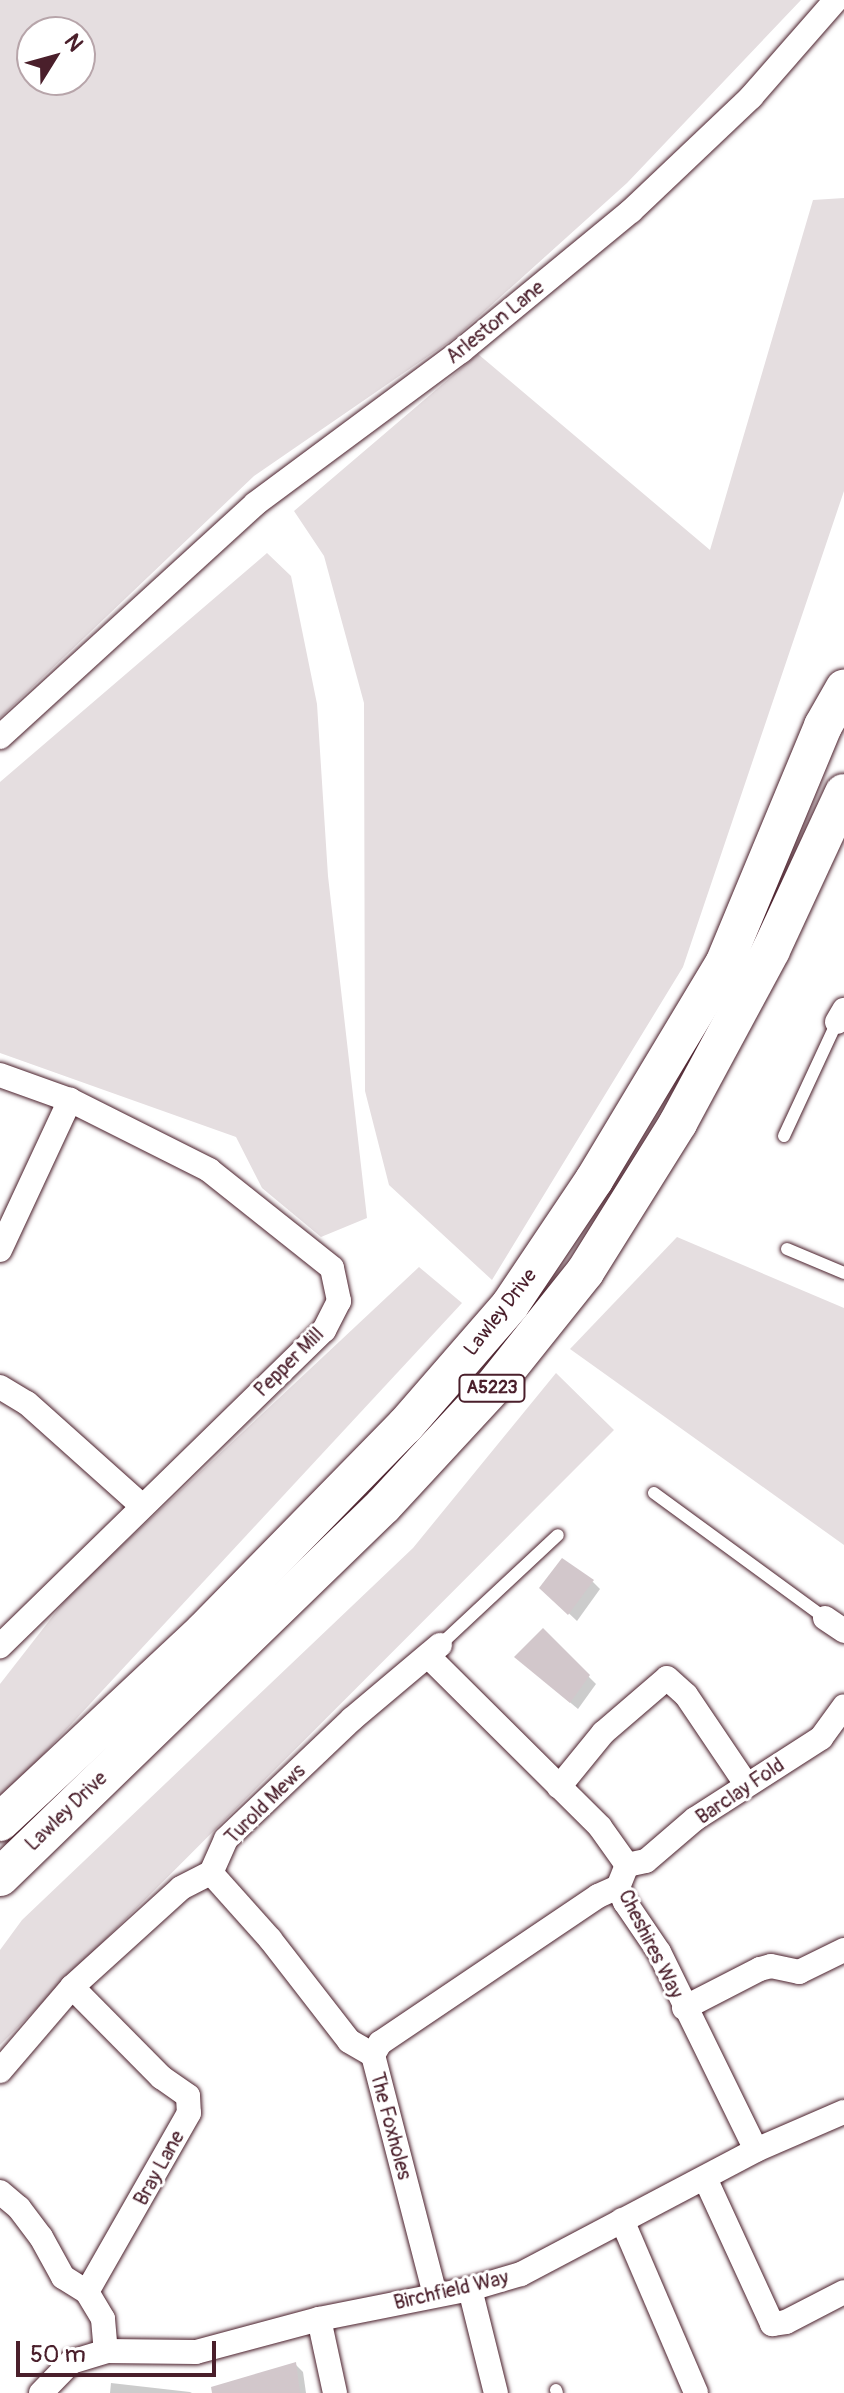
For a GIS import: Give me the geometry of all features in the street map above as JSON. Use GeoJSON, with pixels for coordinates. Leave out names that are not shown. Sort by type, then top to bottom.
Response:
{"type":"FeatureCollection","features":[{"type":"Feature","properties":{"kind":"main road","name":"Lawley Drive"},"geometry":{"type":"LineString","coordinates":[[0,1822],[203,1632],[405,1426],[510,1305],[594,1180],[724,964],[834,730],[844,689]]}},
{"type":"Feature","properties":{"kind":"main road","name":"Lawley Drive"},"geometry":{"type":"LineString","coordinates":[[0,1877],[383,1506],[494,1386],[585,1272],[678,1123],[771,950],[844,793]]}},
{"type":"Feature","properties":{"kind":"street","name":"Arleston Lane"},"geometry":{"type":"LineString","coordinates":[[0,737],[255,504],[461,351],[631,211],[751,97],[836,0]]}},
{"type":"Feature","properties":{"kind":"street","name":"Pepper Mill"},"geometry":{"type":"LineString","coordinates":[[0,1075],[70,1100],[209,1170],[332,1268],[339,1301],[324,1330],[141,1505],[0,1646]]}},
{"type":"Feature","properties":{"kind":"street"},"geometry":{"type":"LineString","coordinates":[[0,1250],[70,1100]]}},
{"type":"Feature","properties":{"kind":"street"},"geometry":{"type":"LineString","coordinates":[[0,1387],[27,1403],[141,1505]]}},
{"type":"Feature","properties":{"kind":"street","name":"Cheshires Way"},"geometry":{"type":"LineString","coordinates":[[435,1651],[559,1787],[600,1827],[684,2008],[756,2150]]}},
{"type":"Feature","properties":{"kind":"street","name":"Turold Mews"},"geometry":{"type":"LineString","coordinates":[[211,1873],[226,1839],[352,1719],[435,1651]]}},
{"type":"Feature","properties":{"kind":"street"},"geometry":{"type":"LineString","coordinates":[[559,1787],[603,1733],[667,1678],[686,1695],[746,1784]]}},
{"type":"Feature","properties":{"kind":"street","name":"Barclay Fold"},"geometry":{"type":"LineString","coordinates":[[373,2055],[380,2043],[598,1896],[746,1784],[821,1738],[844,1706]]}},
{"type":"Feature","properties":{"kind":"street"},"geometry":{"type":"LineString","coordinates":[[0,2071],[72,1987],[181,1888],[211,1873]]}},
{"type":"Feature","properties":{"kind":"street","name":"The Foxholes"},"geometry":{"type":"LineString","coordinates":[[211,1873],[279,1950],[349,2041],[373,2055],[435,2295]]}},
{"type":"Feature","properties":{"kind":"street"},"geometry":{"type":"LineString","coordinates":[[684,2008],[760,1969],[771,1966],[799,1972],[844,1950]]}},
{"type":"Feature","properties":{"kind":"street","name":"Bray Lane"},"geometry":{"type":"LineString","coordinates":[[72,1987],[161,2077],[188,2096],[189,2113],[87,2292]]}},
{"type":"Feature","properties":{"kind":"street","name":"Birchfield Way"},"geometry":{"type":"LineString","coordinates":[[41,2393],[71,2362],[106,2351],[196,2352],[319,2319],[470,2289],[521,2274],[756,2150],[844,2112]]}},
{"type":"Feature","properties":{"kind":"street"},"geometry":{"type":"LineString","coordinates":[[705,2178],[772,2324],[786,2322],[844,2292]]}},
{"type":"Feature","properties":{"kind":"street"},"geometry":{"type":"LineString","coordinates":[[0,2192],[27,2218],[63,2277],[87,2292],[103,2319],[106,2351]]}},
{"type":"Feature","properties":{"kind":"street"},"geometry":{"type":"LineString","coordinates":[[622,2220],[696,2393]]}},
{"type":"Feature","properties":{"kind":"street"},"geometry":{"type":"LineString","coordinates":[[470,2289],[496,2393]]}},
{"type":"Feature","properties":{"kind":"street"},"geometry":{"type":"LineString","coordinates":[[319,2319],[335,2393]]}},
{"type":"Feature","properties":{"kind":"lane"},"geometry":{"type":"LineString","coordinates":[[784,1136],[841,1016]]}},
{"type":"Feature","properties":{"kind":"lane"},"geometry":{"type":"LineString","coordinates":[[787,1249],[844,1273]]}},
{"type":"Feature","properties":{"kind":"lane"},"geometry":{"type":"LineString","coordinates":[[654,1493],[834,1625]]}},
{"type":"Feature","properties":{"kind":"lane"},"geometry":{"type":"LineString","coordinates":[[435,1651],[558,1535]]}},
{"type":"Feature","properties":{"kind":"shaded area"},"geometry":{"type":"Polygon","coordinates":[[[0,0],[801,0],[627,183],[456,337],[254,476],[0,718],[0,0]]]}},
{"type":"Feature","properties":{"kind":"shaded area"},"geometry":{"type":"Polygon","coordinates":[[[844,198],[844,491],[683,967],[492,1280],[389,1185],[365,1091],[364,703],[324,556],[294,511],[478,354],[710,550],[813,200],[844,198]]]}},
{"type":"Feature","properties":{"kind":"shaded area"},"geometry":{"type":"Polygon","coordinates":[[[267,553],[291,576],[317,704],[328,876],[367,1218],[321,1237],[262,1188],[236,1137],[0,1053],[0,782],[267,553]]]}},
{"type":"Feature","properties":{"kind":"shaded area"},"geometry":{"type":"Polygon","coordinates":[[[677,1237],[844,1308],[844,1545],[570,1349],[677,1237]]]}},
{"type":"Feature","properties":{"kind":"shaded area"},"geometry":{"type":"Polygon","coordinates":[[[419,1267],[462,1303],[0,1801],[0,1684],[70,1594],[419,1267]]]}},
{"type":"Feature","properties":{"kind":"shaded area"},"geometry":{"type":"Polygon","coordinates":[[[556,1373],[614,1430],[0,2045],[0,1950],[22,1920],[413,1548],[556,1373]]]}},
{"type":"Feature","properties":{"kind":"building"},"geometry":{"type":"Polygon","coordinates":[[[562,1558],[594,1580],[568,1615],[539,1588],[562,1558]]]}},
{"type":"Feature","properties":{"kind":"building"},"geometry":{"type":"Polygon","coordinates":[[[543,1628],[590,1675],[570,1703],[514,1657],[543,1628]]]}},
{"type":"Feature","properties":{"kind":"building"},"geometry":{"type":"Polygon","coordinates":[[[296,2362],[300,2393],[212,2393],[211,2387],[296,2362]]]}}]}
